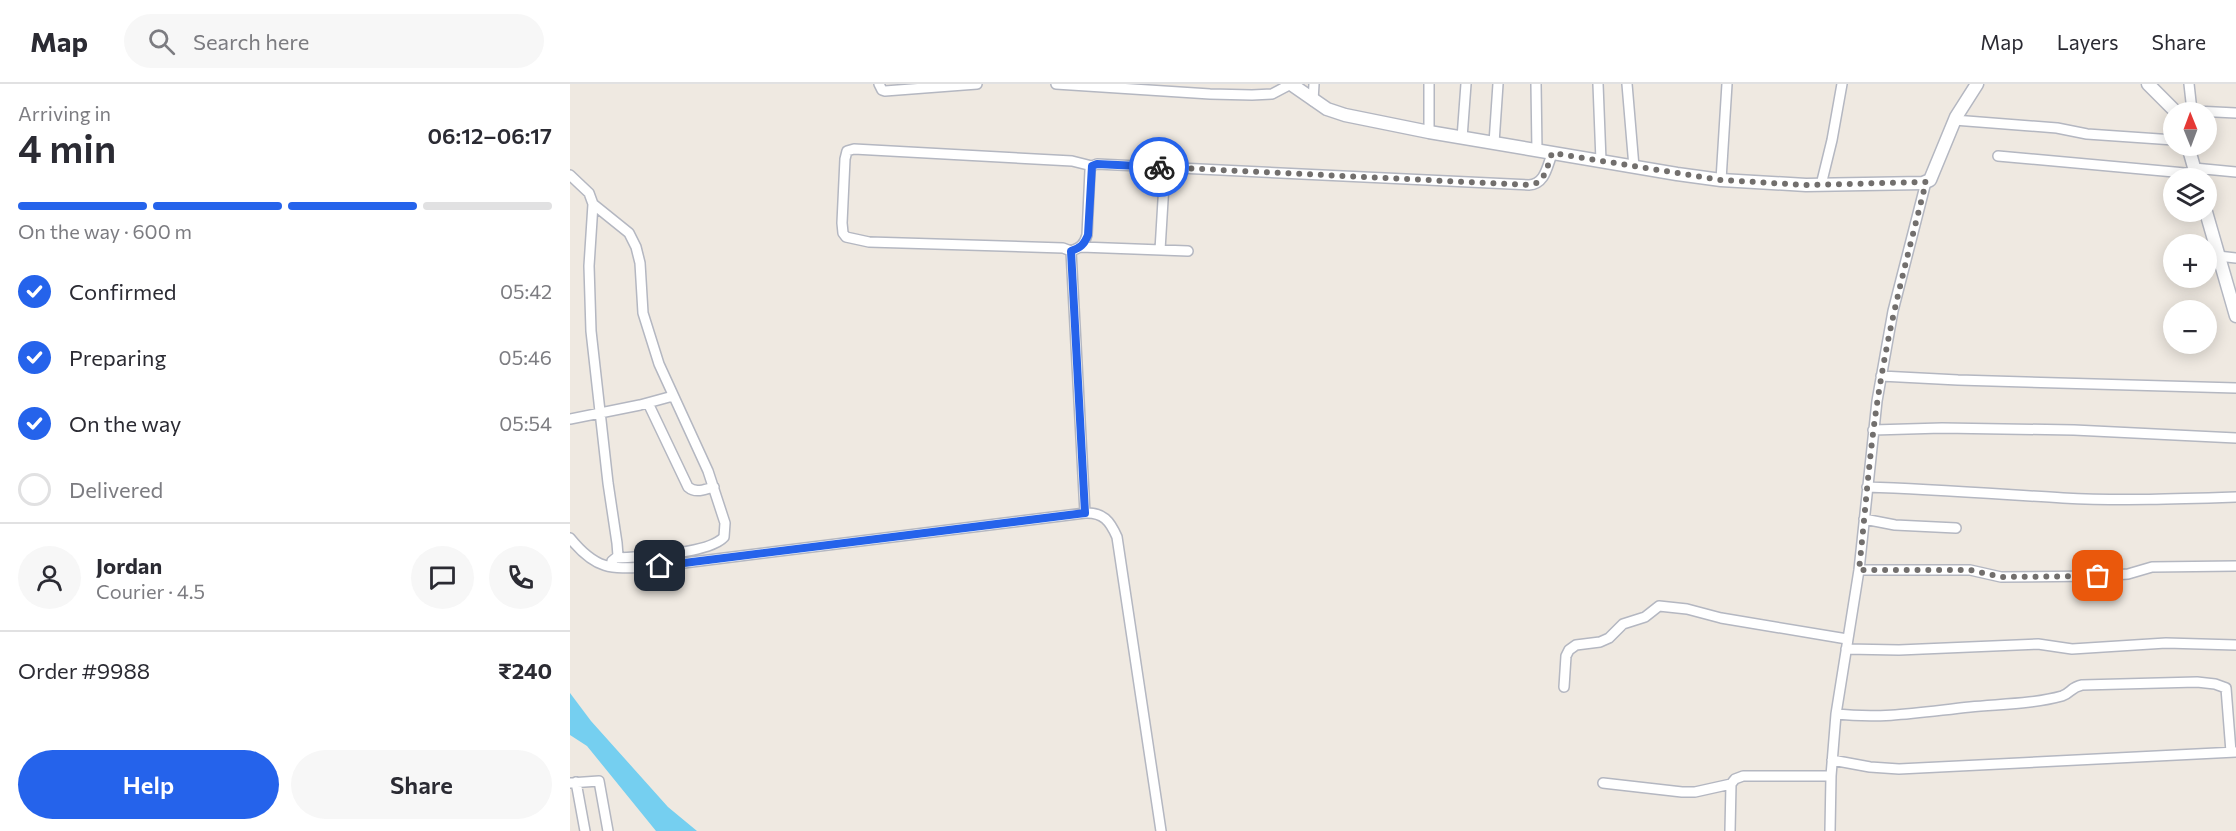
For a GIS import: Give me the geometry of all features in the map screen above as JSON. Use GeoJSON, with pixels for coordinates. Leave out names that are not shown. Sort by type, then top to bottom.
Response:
{"type":"FeatureCollection","features":[{"type":"Feature","properties":{"kind":"street"},"geometry":{"type":"LineString","coordinates":[[879,84],[885,91],[977,84]]}},
{"type":"Feature","properties":{"kind":"street"},"geometry":{"type":"LineString","coordinates":[[1056,84],[1210,94],[1272,94],[1291,84],[1312,101],[1345,115],[1462,138],[1634,167],[1721,180],[1821,184],[1926,182]]}},
{"type":"Feature","properties":{"kind":"street"},"geometry":{"type":"LineString","coordinates":[[1312,101],[1314,84]]}},
{"type":"Feature","properties":{"kind":"street"},"geometry":{"type":"LineString","coordinates":[[1429,84],[1429,132]]}},
{"type":"Feature","properties":{"kind":"street"},"geometry":{"type":"LineString","coordinates":[[1462,138],[1466,84]]}},
{"type":"Feature","properties":{"kind":"street"},"geometry":{"type":"LineString","coordinates":[[1494,143],[1498,84]]}},
{"type":"Feature","properties":{"kind":"street"},"geometry":{"type":"LineString","coordinates":[[1536,84],[1537,151]]}},
{"type":"Feature","properties":{"kind":"street"},"geometry":{"type":"LineString","coordinates":[[1598,84],[1601,161]]}},
{"type":"Feature","properties":{"kind":"street"},"geometry":{"type":"LineString","coordinates":[[1627,84],[1634,167]]}},
{"type":"Feature","properties":{"kind":"street"},"geometry":{"type":"LineString","coordinates":[[1721,180],[1727,84]]}},
{"type":"Feature","properties":{"kind":"street"},"geometry":{"type":"LineString","coordinates":[[1821,184],[1842,84]]}},
{"type":"Feature","properties":{"kind":"street"},"geometry":{"type":"LineString","coordinates":[[1830,831],[1831,776],[1836,714],[1859,570],[1873,430],[1893,311],[1926,182],[1931,178],[1954,120],[1977,84]]}},
{"type":"Feature","properties":{"kind":"street"},"geometry":{"type":"LineString","coordinates":[[2148,84],[2166,102]]}},
{"type":"Feature","properties":{"kind":"street"},"geometry":{"type":"LineString","coordinates":[[2189,84],[2191,102]]}},
{"type":"Feature","properties":{"kind":"street"},"geometry":{"type":"LineString","coordinates":[[2217,112],[2236,113]]}},
{"type":"Feature","properties":{"kind":"street"},"geometry":{"type":"LineString","coordinates":[[1954,120],[2057,128],[2086,134],[2163,139]]}},
{"type":"Feature","properties":{"kind":"street"},"geometry":{"type":"LineString","coordinates":[[1188,250],[1081,247],[1071,251],[1063,248],[869,242],[846,237],[843,233],[847,151],[854,149],[1072,161],[1092,166],[1097,164],[1529,185],[1541,181],[1552,153]]}},
{"type":"Feature","properties":{"kind":"street"},"geometry":{"type":"LineString","coordinates":[[1998,156],[2163,171]]}},
{"type":"Feature","properties":{"kind":"street"},"geometry":{"type":"LineString","coordinates":[[1081,247],[1088,235],[1092,166]]}},
{"type":"Feature","properties":{"kind":"street"},"geometry":{"type":"LineString","coordinates":[[1160,250],[1165,167]]}},
{"type":"Feature","properties":{"kind":"street"},"geometry":{"type":"LineString","coordinates":[[2217,173],[2236,172]]}},
{"type":"Feature","properties":{"kind":"street"},"geometry":{"type":"LineString","coordinates":[[570,175],[589,194],[592,204],[589,305],[599,413],[618,552],[616,558],[605,567]]}},
{"type":"Feature","properties":{"kind":"street"},"geometry":{"type":"LineString","coordinates":[[592,204],[629,233],[636,247],[640,263],[643,313],[659,364],[699,448],[725,523],[724,537],[720,542],[663,556],[616,558]]}},
{"type":"Feature","properties":{"kind":"street"},"geometry":{"type":"LineString","coordinates":[[2209,222],[2236,316]]}},
{"type":"Feature","properties":{"kind":"street"},"geometry":{"type":"LineString","coordinates":[[1071,251],[1085,513]]}},
{"type":"Feature","properties":{"kind":"street"},"geometry":{"type":"LineString","coordinates":[[2218,256],[2236,258]]}},
{"type":"Feature","properties":{"kind":"street"},"geometry":{"type":"LineString","coordinates":[[1881,376],[2236,388]]}},
{"type":"Feature","properties":{"kind":"street"},"geometry":{"type":"LineString","coordinates":[[570,419],[673,396]]}},
{"type":"Feature","properties":{"kind":"street"},"geometry":{"type":"LineString","coordinates":[[648,403],[688,486],[699,491],[714,487]]}},
{"type":"Feature","properties":{"kind":"street"},"geometry":{"type":"LineString","coordinates":[[1873,430],[1942,428],[2074,430],[2236,438]]}},
{"type":"Feature","properties":{"kind":"street"},"geometry":{"type":"LineString","coordinates":[[1867,486],[2130,500],[2236,497]]}},
{"type":"Feature","properties":{"kind":"street"},"geometry":{"type":"LineString","coordinates":[[570,538],[590,558],[605,567],[660,566],[1085,513],[1102,515],[1112,524],[1118,537],[1161,831]]}},
{"type":"Feature","properties":{"kind":"street"},"geometry":{"type":"LineString","coordinates":[[1864,519],[1895,525],[1956,528]]}},
{"type":"Feature","properties":{"kind":"street"},"geometry":{"type":"LineString","coordinates":[[1859,570],[1970,570],[2001,577],[2086,577],[2115,576],[2152,567],[2236,566]]}},
{"type":"Feature","properties":{"kind":"street"},"geometry":{"type":"LineString","coordinates":[[1564,687],[1566,656],[1569,650],[1576,645],[1600,642],[1610,638],[1623,624],[1645,617],[1659,606],[1687,609],[1847,644],[1908,650],[2038,644],[2072,649],[2166,643],[2236,645]]}},
{"type":"Feature","properties":{"kind":"street"},"geometry":{"type":"LineString","coordinates":[[1832,760],[1869,767],[1899,769],[2234,752],[2226,688],[2197,682],[2082,685],[2074,686],[2066,694],[2042,699],[1918,715],[1869,717],[1836,714]]}},
{"type":"Feature","properties":{"kind":"street"},"geometry":{"type":"LineString","coordinates":[[1730,831],[1731,784],[1735,779],[1743,776],[1831,776]]}},
{"type":"Feature","properties":{"kind":"street"},"geometry":{"type":"LineString","coordinates":[[585,831],[573,783],[599,781],[608,831]]}},
{"type":"Feature","properties":{"kind":"street"},"geometry":{"type":"LineString","coordinates":[[1603,783],[1695,792],[1731,784]]}},
{"type":"Feature","properties":{"kind":"water"},"geometry":{"type":"Polygon","coordinates":[[[570,693],[591,721],[668,807],[697,831],[656,831],[587,746],[570,735],[570,693]]]}},
{"type":"Feature","properties":{"kind":"way so far"},"geometry":{"type":"LineString","coordinates":[[1159,167],[1529,185],[1541,181],[1552,153],[1721,180],[1806,185],[1926,182],[1893,311],[1881,376],[1871,447],[1859,570],[1970,570],[2001,577],[2098,576]]}},
{"type":"Feature","properties":{"kind":"route"},"geometry":{"type":"LineString","coordinates":[[660,566],[1085,513],[1071,251],[1081,247],[1088,235],[1092,166],[1097,164],[1159,167]]}}]}
